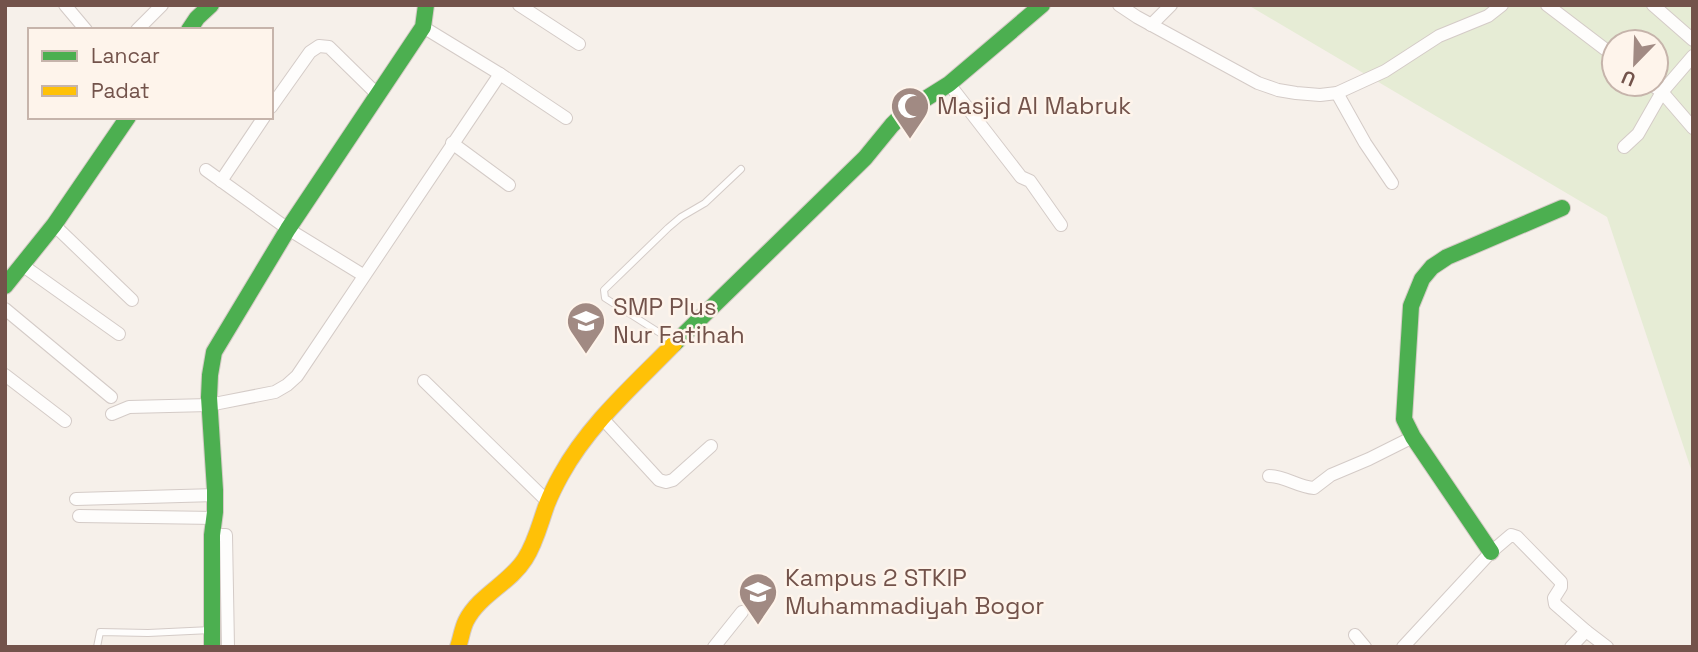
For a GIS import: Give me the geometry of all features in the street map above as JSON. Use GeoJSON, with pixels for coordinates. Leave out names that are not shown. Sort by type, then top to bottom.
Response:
{"type":"FeatureCollection","features":[{"type":"Feature","properties":{"kind":"street"},"geometry":{"type":"LineString","coordinates":[[65,5],[84,28]]}},
{"type":"Feature","properties":{"kind":"street"},"geometry":{"type":"LineString","coordinates":[[139,28],[162,5]]}},
{"type":"Feature","properties":{"kind":"street"},"geometry":{"type":"LineString","coordinates":[[190,28],[211,5]]}},
{"type":"Feature","properties":{"kind":"street"},"geometry":{"type":"LineString","coordinates":[[212,647],[212,535],[216,518],[216,495],[209,405],[210,366],[214,352],[288,229],[424,27],[426,5]]}},
{"type":"Feature","properties":{"kind":"street"},"geometry":{"type":"LineString","coordinates":[[519,5],[579,44]]}},
{"type":"Feature","properties":{"kind":"street"},"geometry":{"type":"LineString","coordinates":[[458,647],[466,621],[478,604],[525,559],[548,502],[572,456],[602,418],[865,158],[906,111],[949,84],[1042,5]]}},
{"type":"Feature","properties":{"kind":"street"},"geometry":{"type":"LineString","coordinates":[[1119,5],[1258,83],[1278,90],[1320,95],[1337,93],[1385,71],[1439,36],[1488,16],[1502,5]]}},
{"type":"Feature","properties":{"kind":"street"},"geometry":{"type":"LineString","coordinates":[[1151,24],[1171,5]]}},
{"type":"Feature","properties":{"kind":"street"},"geometry":{"type":"LineString","coordinates":[[1547,5],[1600,45]]}},
{"type":"Feature","properties":{"kind":"street"},"geometry":{"type":"LineString","coordinates":[[1655,6],[1693,40]]}},
{"type":"Feature","properties":{"kind":"street"},"geometry":{"type":"LineString","coordinates":[[424,27],[566,118]]}},
{"type":"Feature","properties":{"kind":"street"},"geometry":{"type":"LineString","coordinates":[[273,104],[310,52],[320,46],[329,47],[378,95]]}},
{"type":"Feature","properties":{"kind":"street"},"geometry":{"type":"LineString","coordinates":[[1670,83],[1693,56]]}},
{"type":"Feature","properties":{"kind":"street"},"geometry":{"type":"LineString","coordinates":[[112,414],[130,407],[209,405],[275,392],[288,385],[297,376],[500,74]]}},
{"type":"Feature","properties":{"kind":"street"},"geometry":{"type":"LineString","coordinates":[[949,84],[1010,164],[1021,177],[1030,181],[1062,225]]}},
{"type":"Feature","properties":{"kind":"street"},"geometry":{"type":"LineString","coordinates":[[1337,93],[1364,143],[1392,183]]}},
{"type":"Feature","properties":{"kind":"street"},"geometry":{"type":"LineString","coordinates":[[1625,147],[1638,134],[1659,98]]}},
{"type":"Feature","properties":{"kind":"street"},"geometry":{"type":"LineString","coordinates":[[1667,98],[1693,128]]}},
{"type":"Feature","properties":{"kind":"street"},"geometry":{"type":"LineString","coordinates":[[5,286],[54,225],[127,119]]}},
{"type":"Feature","properties":{"kind":"street"},"geometry":{"type":"LineString","coordinates":[[221,181],[263,119]]}},
{"type":"Feature","properties":{"kind":"street"},"geometry":{"type":"LineString","coordinates":[[452,143],[509,185]]}},
{"type":"Feature","properties":{"kind":"street"},"geometry":{"type":"LineString","coordinates":[[206,170],[288,229],[363,275]]}},
{"type":"Feature","properties":{"kind":"street"},"geometry":{"type":"LineString","coordinates":[[1491,552],[1413,437],[1404,419],[1411,306],[1422,279],[1432,267],[1447,257],[1562,208]]}},
{"type":"Feature","properties":{"kind":"street"},"geometry":{"type":"LineString","coordinates":[[54,225],[132,300]]}},
{"type":"Feature","properties":{"kind":"street"},"geometry":{"type":"LineString","coordinates":[[22,265],[119,334]]}},
{"type":"Feature","properties":{"kind":"street"},"geometry":{"type":"LineString","coordinates":[[5,309],[111,397]]}},
{"type":"Feature","properties":{"kind":"street"},"geometry":{"type":"LineString","coordinates":[[5,375],[65,421]]}},
{"type":"Feature","properties":{"kind":"street"},"geometry":{"type":"LineString","coordinates":[[424,380],[548,502]]}},
{"type":"Feature","properties":{"kind":"street"},"geometry":{"type":"LineString","coordinates":[[602,418],[659,480],[666,482],[673,480],[711,446]]}},
{"type":"Feature","properties":{"kind":"street"},"geometry":{"type":"LineString","coordinates":[[1269,476],[1278,476],[1304,487],[1314,488],[1331,475],[1413,437]]}},
{"type":"Feature","properties":{"kind":"street"},"geometry":{"type":"LineString","coordinates":[[76,499],[216,495]]}},
{"type":"Feature","properties":{"kind":"street"},"geometry":{"type":"LineString","coordinates":[[79,516],[216,518]]}},
{"type":"Feature","properties":{"kind":"street"},"geometry":{"type":"LineString","coordinates":[[212,535],[226,535],[228,647]]}},
{"type":"Feature","properties":{"kind":"street"},"geometry":{"type":"LineString","coordinates":[[1403,647],[1508,536],[1517,537],[1561,582],[1554,598],[1555,604],[1607,647]]}},
{"type":"Feature","properties":{"kind":"street"},"geometry":{"type":"LineString","coordinates":[[714,647],[742,612]]}},
{"type":"Feature","properties":{"kind":"street"},"geometry":{"type":"LineString","coordinates":[[1571,647],[1586,631]]}},
{"type":"Feature","properties":{"kind":"street"},"geometry":{"type":"LineString","coordinates":[[1354,635],[1365,647]]}},
{"type":"Feature","properties":{"kind":"lane"},"geometry":{"type":"LineString","coordinates":[[675,343],[605,298],[604,290],[681,217],[705,203],[741,169]]}},
{"type":"Feature","properties":{"kind":"lane"},"geometry":{"type":"LineString","coordinates":[[97,647],[100,632],[213,630]]}},
{"type":"Feature","properties":{"kind":"green space"},"geometry":{"type":"Polygon","coordinates":[[[1248,5],[1693,5],[1693,475],[1607,217],[1248,5]]]}},
{"type":"Feature","properties":{"kind":"traffic: fast"},"geometry":{"type":"LineString","coordinates":[[190,28],[211,5]]}},
{"type":"Feature","properties":{"kind":"traffic: fast"},"geometry":{"type":"LineString","coordinates":[[212,647],[212,535],[215,490],[209,397],[214,352],[288,229],[423,27],[426,5]]}},
{"type":"Feature","properties":{"kind":"traffic: fast"},"geometry":{"type":"LineString","coordinates":[[674,344],[865,158],[906,111],[949,84],[1042,5]]}},
{"type":"Feature","properties":{"kind":"traffic: fast"},"geometry":{"type":"LineString","coordinates":[[5,286],[54,225],[127,119]]}},
{"type":"Feature","properties":{"kind":"traffic: fast"},"geometry":{"type":"LineString","coordinates":[[1491,552],[1413,437],[1404,419],[1411,306],[1422,279],[1432,267],[1447,257],[1562,208]]}},
{"type":"Feature","properties":{"kind":"traffic: slow"},"geometry":{"type":"LineString","coordinates":[[458,647],[472,612],[525,559],[552,493],[572,456],[613,406],[674,344]]}},
{"type":"Feature","properties":{"kind":"place","name":"Masjid Al Mabruk"},"geometry":{"type":"Point","coordinates":[910,140]}},
{"type":"Feature","properties":{"kind":"place","name":"SMP Plus Nur Fatihah"},"geometry":{"type":"Point","coordinates":[586,355]}},
{"type":"Feature","properties":{"kind":"place","name":"Kampus 2 STKIP Muhammadiyah Bogor"},"geometry":{"type":"Point","coordinates":[758,626]}}]}
